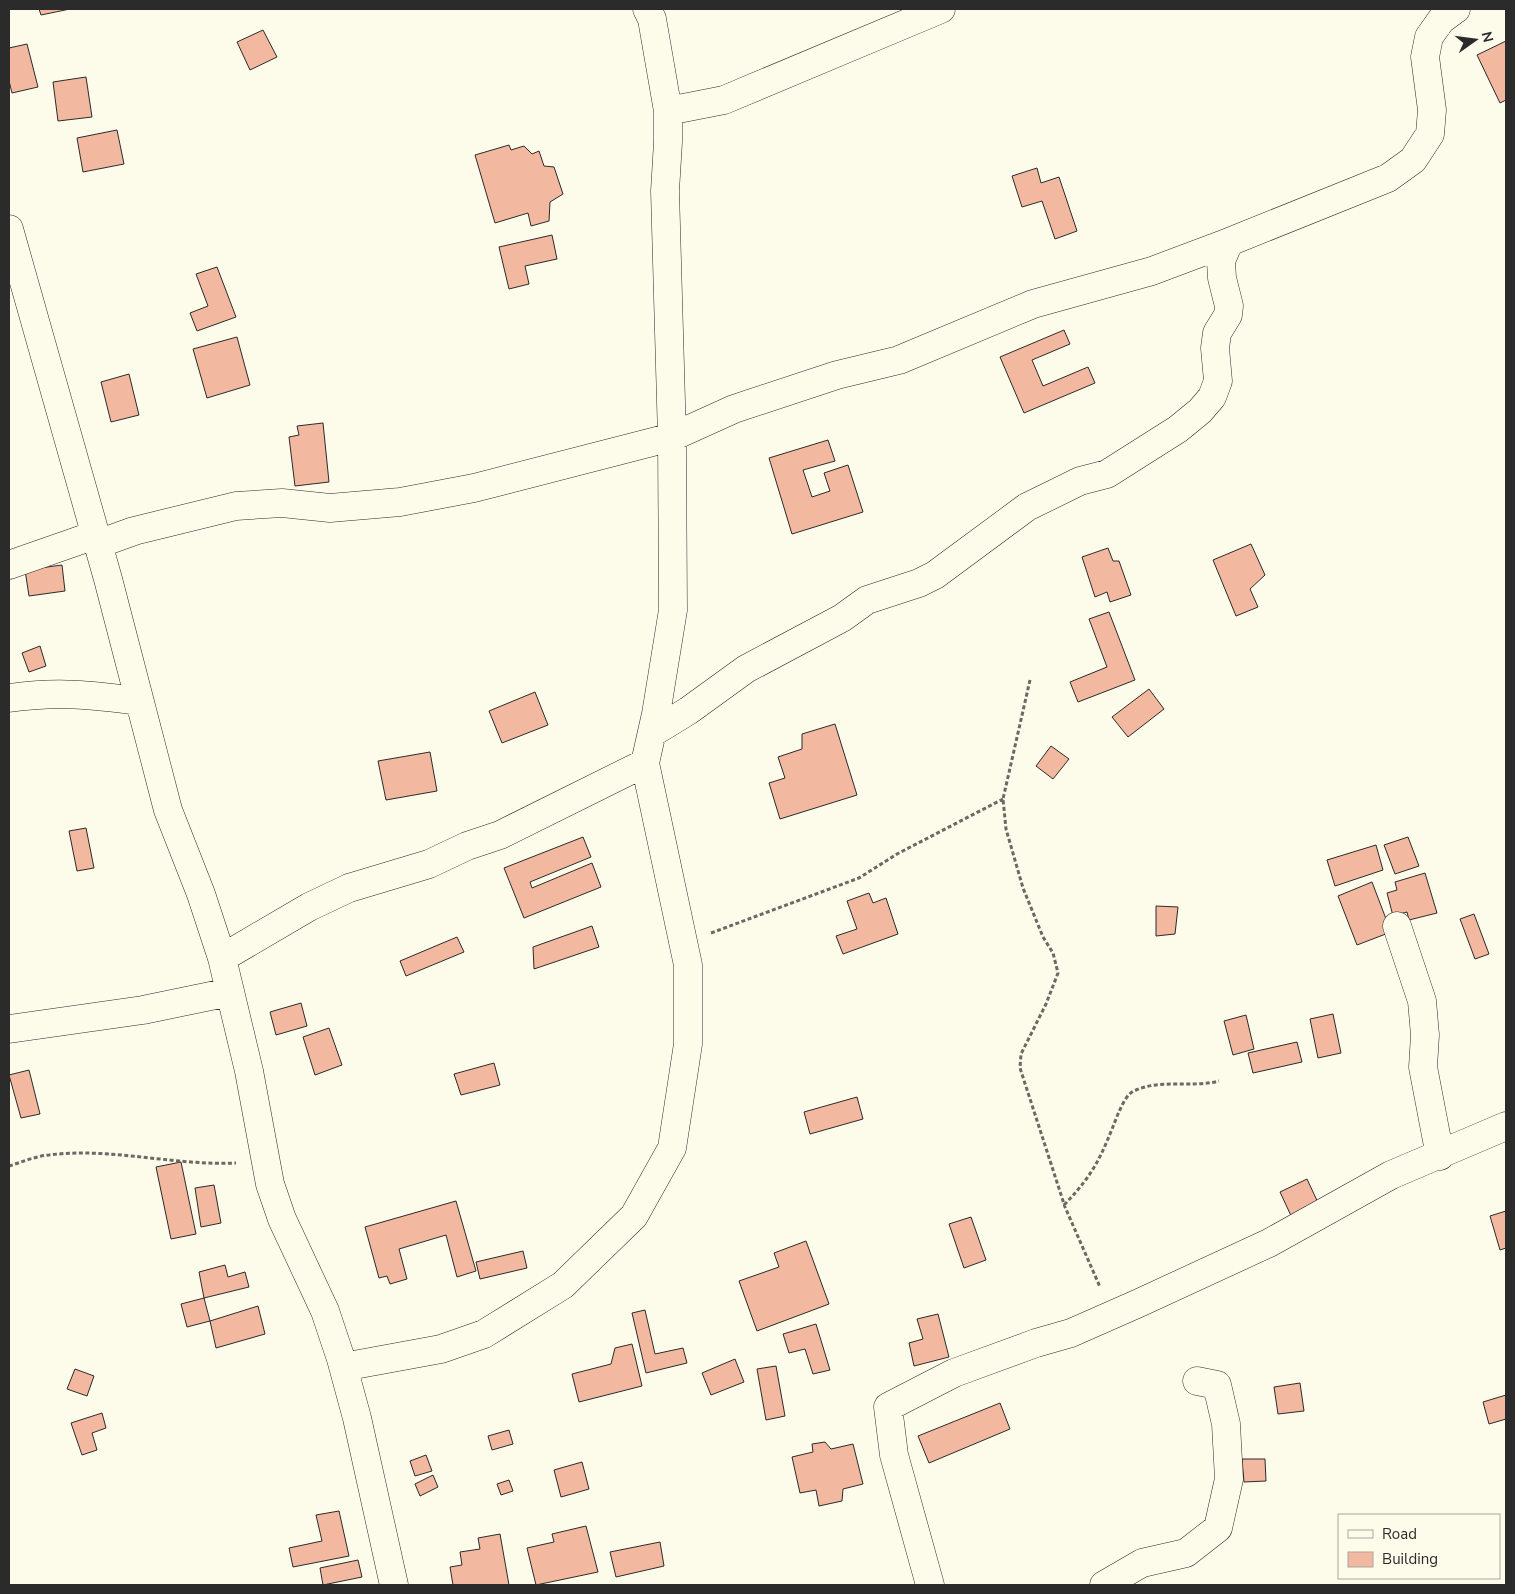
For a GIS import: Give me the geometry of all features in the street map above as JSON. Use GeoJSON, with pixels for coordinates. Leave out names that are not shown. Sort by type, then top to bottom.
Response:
{"type":"FeatureCollection","features":[{"type":"Feature","properties":{"kind":"street"},"geometry":{"type":"LineString","coordinates":[[343,1367],[441,1349],[484,1334],[563,1285],[634,1216],[672,1148],[688,1044],[688,965],[645,763],[673,610],[672,437],[665,191],[668,111],[652,19],[647,9]]}},
{"type":"Feature","properties":{"kind":"street"},"geometry":{"type":"LineString","coordinates":[[668,111],[724,100],[941,9]]}},
{"type":"Feature","properties":{"kind":"street"},"geometry":{"type":"LineString","coordinates":[[9,565],[97,540],[236,506],[282,503],[330,508],[400,502],[474,488],[672,437],[734,409],[837,375],[899,360],[1033,304],[1152,271],[1229,242],[1388,178],[1413,160],[1430,134],[1432,110],[1425,57],[1429,37],[1441,20],[1456,9]]}},
{"type":"Feature","properties":{"kind":"street"},"geometry":{"type":"LineString","coordinates":[[9,229],[97,540],[168,810],[201,894],[222,958],[249,1071],[265,1162],[282,1219],[325,1311],[343,1367],[357,1418],[394,1585]]}},
{"type":"Feature","properties":{"kind":"street"},"geometry":{"type":"LineString","coordinates":[[652,733],[688,711],[746,669],[842,618],[867,600],[919,583],[935,575],[1027,507],[1080,482],[1106,474],[1178,429],[1200,411],[1212,397],[1218,381],[1215,348],[1217,333],[1228,315],[1229,306],[1222,278],[1221,261],[1229,242]]}},
{"type":"Feature","properties":{"kind":"street"},"geometry":{"type":"LineString","coordinates":[[9,698],[35,694],[77,693],[139,701]]}},
{"type":"Feature","properties":{"kind":"street"},"geometry":{"type":"LineString","coordinates":[[222,958],[309,907],[349,888],[429,864],[467,846],[500,835],[645,763]]}},
{"type":"Feature","properties":{"kind":"street"},"geometry":{"type":"LineString","coordinates":[[1397,926],[1422,1001],[1425,1026],[1423,1067],[1440,1156]]}},
{"type":"Feature","properties":{"kind":"street"},"geometry":{"type":"LineString","coordinates":[[9,1029],[143,1010],[230,992]]}},
{"type":"Feature","properties":{"kind":"street"},"geometry":{"type":"LineString","coordinates":[[930,1585],[894,1455],[888,1407],[954,1373],[1036,1343],[1071,1333],[1269,1242],[1392,1175],[1506,1126]]}},
{"type":"Feature","properties":{"kind":"street"},"geometry":{"type":"LineString","coordinates":[[1104,1585],[1142,1563],[1186,1553],[1218,1528],[1229,1479],[1226,1424],[1217,1385],[1197,1381]]}},
{"type":"Feature","properties":{"kind":"path"},"geometry":{"type":"LineString","coordinates":[[1030,680],[1002,799],[1006,829],[1023,888],[1043,937],[1053,954],[1058,973],[1046,1004],[1021,1054],[1020,1068],[1064,1205],[1112,1314]]}},
{"type":"Feature","properties":{"kind":"path"},"geometry":{"type":"LineString","coordinates":[[684,944],[859,878],[897,854],[1002,799]]}},
{"type":"Feature","properties":{"kind":"path"},"geometry":{"type":"LineString","coordinates":[[1064,1205],[1095,1169],[1123,1102],[1134,1090],[1161,1085],[1202,1085],[1219,1081]]}},
{"type":"Feature","properties":{"kind":"path"},"geometry":{"type":"LineString","coordinates":[[9,1166],[48,1155],[95,1153],[213,1164],[265,1162]]}},
{"type":"Feature","properties":{"kind":"building"},"geometry":{"type":"Polygon","coordinates":[[[39,9],[70,9],[41,15],[39,9]]]}},
{"type":"Feature","properties":{"kind":"building"},"geometry":{"type":"Polygon","coordinates":[[[263,30],[277,57],[250,70],[237,42],[263,30]]]}},
{"type":"Feature","properties":{"kind":"building"},"geometry":{"type":"Polygon","coordinates":[[[1506,41],[1506,100],[1500,103],[1477,55],[1506,41]]]}},
{"type":"Feature","properties":{"kind":"building"},"geometry":{"type":"Polygon","coordinates":[[[27,44],[38,87],[12,93],[9,81],[9,48],[27,44]]]}},
{"type":"Feature","properties":{"kind":"building"},"geometry":{"type":"Polygon","coordinates":[[[86,77],[92,117],[58,121],[53,82],[86,77]]]}},
{"type":"Feature","properties":{"kind":"building"},"geometry":{"type":"Polygon","coordinates":[[[117,130],[124,164],[83,172],[77,138],[117,130]]]}},
{"type":"Feature","properties":{"kind":"building"},"geometry":{"type":"Polygon","coordinates":[[[509,145],[511,150],[524,146],[532,154],[539,151],[544,166],[554,167],[563,194],[550,202],[549,221],[531,226],[528,213],[495,223],[475,155],[509,145]]]}},
{"type":"Feature","properties":{"kind":"building"},"geometry":{"type":"Polygon","coordinates":[[[1037,168],[1041,183],[1059,177],[1077,231],[1055,239],[1042,201],[1022,207],[1012,176],[1037,168]]]}},
{"type":"Feature","properties":{"kind":"building"},"geometry":{"type":"Polygon","coordinates":[[[552,235],[557,259],[525,266],[529,284],[509,289],[499,247],[552,235]]]}},
{"type":"Feature","properties":{"kind":"building"},"geometry":{"type":"Polygon","coordinates":[[[217,267],[236,317],[197,331],[190,313],[208,306],[196,274],[217,267]]]}},
{"type":"Feature","properties":{"kind":"building"},"geometry":{"type":"Polygon","coordinates":[[[1064,330],[1070,344],[1032,360],[1043,386],[1088,367],[1095,383],[1024,413],[1000,357],[1064,330]]]}},
{"type":"Feature","properties":{"kind":"building"},"geometry":{"type":"Polygon","coordinates":[[[237,337],[250,385],[207,398],[193,349],[237,337]]]}},
{"type":"Feature","properties":{"kind":"building"},"geometry":{"type":"Polygon","coordinates":[[[129,374],[139,415],[111,422],[101,382],[129,374]]]}},
{"type":"Feature","properties":{"kind":"building"},"geometry":{"type":"Polygon","coordinates":[[[323,423],[329,482],[295,486],[289,437],[299,435],[297,426],[323,423]]]}},
{"type":"Feature","properties":{"kind":"building"},"geometry":{"type":"Polygon","coordinates":[[[828,440],[835,461],[803,470],[812,497],[830,491],[824,473],[848,465],[863,512],[792,534],[769,458],[828,440]]]}},
{"type":"Feature","properties":{"kind":"building"},"geometry":{"type":"Polygon","coordinates":[[[1251,544],[1265,575],[1250,589],[1258,607],[1236,616],[1213,560],[1251,544]]]}},
{"type":"Feature","properties":{"kind":"building"},"geometry":{"type":"Polygon","coordinates":[[[1108,548],[1113,561],[1119,561],[1131,595],[1110,602],[1107,592],[1095,597],[1082,557],[1108,548]]]}},
{"type":"Feature","properties":{"kind":"building"},"geometry":{"type":"Polygon","coordinates":[[[62,565],[65,591],[29,596],[25,570],[62,565]]]}},
{"type":"Feature","properties":{"kind":"building"},"geometry":{"type":"Polygon","coordinates":[[[1109,612],[1135,680],[1078,702],[1070,682],[1107,667],[1089,619],[1109,612]]]}},
{"type":"Feature","properties":{"kind":"building"},"geometry":{"type":"Polygon","coordinates":[[[40,646],[46,666],[29,672],[22,653],[40,646]]]}},
{"type":"Feature","properties":{"kind":"building"},"geometry":{"type":"Polygon","coordinates":[[[1149,689],[1164,709],[1128,737],[1112,717],[1149,689]]]}},
{"type":"Feature","properties":{"kind":"building"},"geometry":{"type":"Polygon","coordinates":[[[535,692],[548,725],[502,743],[489,711],[535,692]]]}},
{"type":"Feature","properties":{"kind":"building"},"geometry":{"type":"Polygon","coordinates":[[[835,724],[857,795],[780,819],[769,783],[785,778],[778,757],[802,749],[802,734],[835,724]]]}},
{"type":"Feature","properties":{"kind":"building"},"geometry":{"type":"Polygon","coordinates":[[[1051,746],[1069,759],[1053,779],[1036,766],[1051,746]]]}},
{"type":"Feature","properties":{"kind":"building"},"geometry":{"type":"Polygon","coordinates":[[[430,752],[437,791],[386,800],[378,761],[430,752]]]}},
{"type":"Feature","properties":{"kind":"building"},"geometry":{"type":"Polygon","coordinates":[[[86,828],[94,868],[77,871],[69,831],[86,828]]]}},
{"type":"Feature","properties":{"kind":"building"},"geometry":{"type":"Polygon","coordinates":[[[583,837],[591,857],[530,882],[532,888],[592,863],[601,887],[524,918],[504,868],[583,837]]]}},
{"type":"Feature","properties":{"kind":"building"},"geometry":{"type":"Polygon","coordinates":[[[1408,837],[1419,866],[1395,874],[1384,845],[1408,837]]]}},
{"type":"Feature","properties":{"kind":"building"},"geometry":{"type":"Polygon","coordinates":[[[1376,845],[1383,870],[1335,886],[1327,860],[1376,845]]]}},
{"type":"Feature","properties":{"kind":"building"},"geometry":{"type":"Polygon","coordinates":[[[1425,873],[1437,913],[1409,920],[1407,912],[1393,916],[1387,893],[1397,890],[1395,882],[1425,873]]]}},
{"type":"Feature","properties":{"kind":"building"},"geometry":{"type":"Polygon","coordinates":[[[1372,882],[1391,932],[1357,945],[1338,896],[1372,882]]]}},
{"type":"Feature","properties":{"kind":"building"},"geometry":{"type":"Polygon","coordinates":[[[869,893],[873,903],[886,898],[898,934],[843,954],[836,936],[857,929],[847,901],[869,893]]]}},
{"type":"Feature","properties":{"kind":"building"},"geometry":{"type":"Polygon","coordinates":[[[1156,906],[1178,907],[1175,934],[1156,936],[1156,906]]]}},
{"type":"Feature","properties":{"kind":"building"},"geometry":{"type":"Polygon","coordinates":[[[1474,914],[1489,954],[1475,959],[1460,919],[1474,914]]]}},
{"type":"Feature","properties":{"kind":"building"},"geometry":{"type":"Polygon","coordinates":[[[592,926],[599,947],[534,969],[533,947],[592,926]]]}},
{"type":"Feature","properties":{"kind":"building"},"geometry":{"type":"Polygon","coordinates":[[[457,937],[464,952],[406,976],[400,961],[457,937]]]}},
{"type":"Feature","properties":{"kind":"building"},"geometry":{"type":"Polygon","coordinates":[[[301,1003],[307,1026],[276,1035],[270,1012],[301,1003]]]}},
{"type":"Feature","properties":{"kind":"building"},"geometry":{"type":"Polygon","coordinates":[[[1333,1014],[1341,1053],[1318,1058],[1310,1019],[1333,1014]]]}},
{"type":"Feature","properties":{"kind":"building"},"geometry":{"type":"Polygon","coordinates":[[[1246,1015],[1254,1049],[1233,1055],[1224,1021],[1246,1015]]]}},
{"type":"Feature","properties":{"kind":"building"},"geometry":{"type":"Polygon","coordinates":[[[329,1028],[342,1065],[315,1075],[303,1037],[329,1028]]]}},
{"type":"Feature","properties":{"kind":"building"},"geometry":{"type":"Polygon","coordinates":[[[1297,1042],[1302,1062],[1253,1073],[1248,1053],[1297,1042]]]}},
{"type":"Feature","properties":{"kind":"building"},"geometry":{"type":"Polygon","coordinates":[[[494,1063],[500,1085],[461,1095],[454,1074],[494,1063]]]}},
{"type":"Feature","properties":{"kind":"building"},"geometry":{"type":"Polygon","coordinates":[[[29,1070],[40,1114],[21,1118],[9,1075],[29,1070]]]}},
{"type":"Feature","properties":{"kind":"building"},"geometry":{"type":"Polygon","coordinates":[[[857,1097],[863,1119],[810,1134],[804,1112],[857,1097]]]}},
{"type":"Feature","properties":{"kind":"building"},"geometry":{"type":"Polygon","coordinates":[[[181,1162],[196,1234],[171,1239],[156,1167],[181,1162]]]}},
{"type":"Feature","properties":{"kind":"building"},"geometry":{"type":"Polygon","coordinates":[[[1307,1179],[1320,1207],[1293,1220],[1280,1192],[1307,1179]]]}},
{"type":"Feature","properties":{"kind":"building"},"geometry":{"type":"Polygon","coordinates":[[[214,1185],[221,1223],[201,1227],[195,1188],[214,1185]]]}},
{"type":"Feature","properties":{"kind":"building"},"geometry":{"type":"Polygon","coordinates":[[[456,1201],[476,1271],[457,1277],[446,1235],[399,1249],[407,1279],[390,1284],[387,1276],[379,1278],[365,1227],[456,1201]]]}},
{"type":"Feature","properties":{"kind":"building"},"geometry":{"type":"Polygon","coordinates":[[[1506,1211],[1506,1248],[1500,1250],[1490,1216],[1506,1211]]]}},
{"type":"Feature","properties":{"kind":"building"},"geometry":{"type":"Polygon","coordinates":[[[971,1217],[986,1260],[964,1268],[949,1224],[971,1217]]]}},
{"type":"Feature","properties":{"kind":"building"},"geometry":{"type":"Polygon","coordinates":[[[806,1241],[829,1304],[757,1331],[739,1281],[779,1267],[774,1253],[806,1241]]]}},
{"type":"Feature","properties":{"kind":"building"},"geometry":{"type":"Polygon","coordinates":[[[523,1251],[527,1268],[480,1279],[476,1262],[523,1251]]]}},
{"type":"Feature","properties":{"kind":"building"},"geometry":{"type":"Polygon","coordinates":[[[225,1265],[228,1277],[245,1272],[249,1287],[204,1298],[199,1272],[225,1265]]]}},
{"type":"Feature","properties":{"kind":"building"},"geometry":{"type":"Polygon","coordinates":[[[204,1298],[210,1321],[187,1327],[181,1304],[204,1298]]]}},
{"type":"Feature","properties":{"kind":"building"},"geometry":{"type":"Polygon","coordinates":[[[258,1306],[265,1334],[216,1348],[210,1321],[258,1306]]]}},
{"type":"Feature","properties":{"kind":"building"},"geometry":{"type":"Polygon","coordinates":[[[645,1310],[655,1354],[683,1348],[687,1363],[646,1373],[632,1313],[645,1310]]]}},
{"type":"Feature","properties":{"kind":"building"},"geometry":{"type":"Polygon","coordinates":[[[938,1314],[949,1357],[914,1366],[909,1343],[923,1339],[917,1319],[938,1314]]]}},
{"type":"Feature","properties":{"kind":"building"},"geometry":{"type":"Polygon","coordinates":[[[816,1324],[830,1370],[813,1374],[805,1349],[789,1353],[783,1334],[816,1324]]]}},
{"type":"Feature","properties":{"kind":"building"},"geometry":{"type":"Polygon","coordinates":[[[632,1344],[642,1386],[579,1402],[572,1374],[611,1364],[615,1348],[632,1344]]]}},
{"type":"Feature","properties":{"kind":"building"},"geometry":{"type":"Polygon","coordinates":[[[735,1359],[744,1382],[711,1395],[702,1373],[735,1359]]]}},
{"type":"Feature","properties":{"kind":"building"},"geometry":{"type":"Polygon","coordinates":[[[776,1366],[785,1416],[766,1420],[757,1369],[776,1366]]]}},
{"type":"Feature","properties":{"kind":"building"},"geometry":{"type":"Polygon","coordinates":[[[75,1369],[94,1376],[87,1396],[67,1389],[75,1369]]]}},
{"type":"Feature","properties":{"kind":"building"},"geometry":{"type":"Polygon","coordinates":[[[1300,1383],[1304,1411],[1278,1414],[1274,1387],[1300,1383]]]}},
{"type":"Feature","properties":{"kind":"building"},"geometry":{"type":"Polygon","coordinates":[[[1506,1395],[1506,1419],[1489,1424],[1483,1402],[1506,1395]]]}},
{"type":"Feature","properties":{"kind":"building"},"geometry":{"type":"Polygon","coordinates":[[[1000,1403],[1010,1429],[929,1463],[918,1436],[1000,1403]]]}},
{"type":"Feature","properties":{"kind":"building"},"geometry":{"type":"Polygon","coordinates":[[[102,1413],[106,1428],[92,1433],[97,1450],[82,1455],[71,1423],[102,1413]]]}},
{"type":"Feature","properties":{"kind":"building"},"geometry":{"type":"Polygon","coordinates":[[[509,1430],[513,1444],[492,1450],[488,1436],[509,1430]]]}},
{"type":"Feature","properties":{"kind":"building"},"geometry":{"type":"Polygon","coordinates":[[[825,1442],[831,1449],[853,1444],[863,1484],[843,1489],[842,1501],[819,1506],[816,1490],[800,1493],[792,1457],[813,1452],[812,1444],[825,1442]]]}},
{"type":"Feature","properties":{"kind":"building"},"geometry":{"type":"Polygon","coordinates":[[[426,1455],[432,1471],[415,1476],[410,1461],[426,1455]]]}},
{"type":"Feature","properties":{"kind":"building"},"geometry":{"type":"Polygon","coordinates":[[[1242,1459],[1265,1459],[1266,1481],[1244,1482],[1242,1459]]]}},
{"type":"Feature","properties":{"kind":"building"},"geometry":{"type":"Polygon","coordinates":[[[582,1462],[589,1489],[561,1497],[554,1470],[582,1462]]]}},
{"type":"Feature","properties":{"kind":"building"},"geometry":{"type":"Polygon","coordinates":[[[433,1475],[438,1487],[420,1496],[415,1484],[433,1475]]]}},
{"type":"Feature","properties":{"kind":"building"},"geometry":{"type":"Polygon","coordinates":[[[509,1480],[513,1491],[501,1495],[497,1484],[509,1480]]]}},
{"type":"Feature","properties":{"kind":"building"},"geometry":{"type":"Polygon","coordinates":[[[339,1511],[349,1556],[293,1567],[289,1548],[322,1541],[316,1515],[339,1511]]]}},
{"type":"Feature","properties":{"kind":"building"},"geometry":{"type":"Polygon","coordinates":[[[586,1526],[598,1572],[536,1585],[527,1548],[554,1542],[552,1534],[586,1526]]]}},
{"type":"Feature","properties":{"kind":"building"},"geometry":{"type":"Polygon","coordinates":[[[500,1534],[509,1585],[453,1585],[450,1567],[462,1565],[460,1552],[480,1549],[478,1538],[500,1534]]]}},
{"type":"Feature","properties":{"kind":"building"},"geometry":{"type":"Polygon","coordinates":[[[660,1542],[664,1566],[616,1577],[610,1552],[660,1542]]]}},
{"type":"Feature","properties":{"kind":"building"},"geometry":{"type":"Polygon","coordinates":[[[358,1560],[362,1577],[323,1585],[320,1568],[358,1560]]]}}]}
